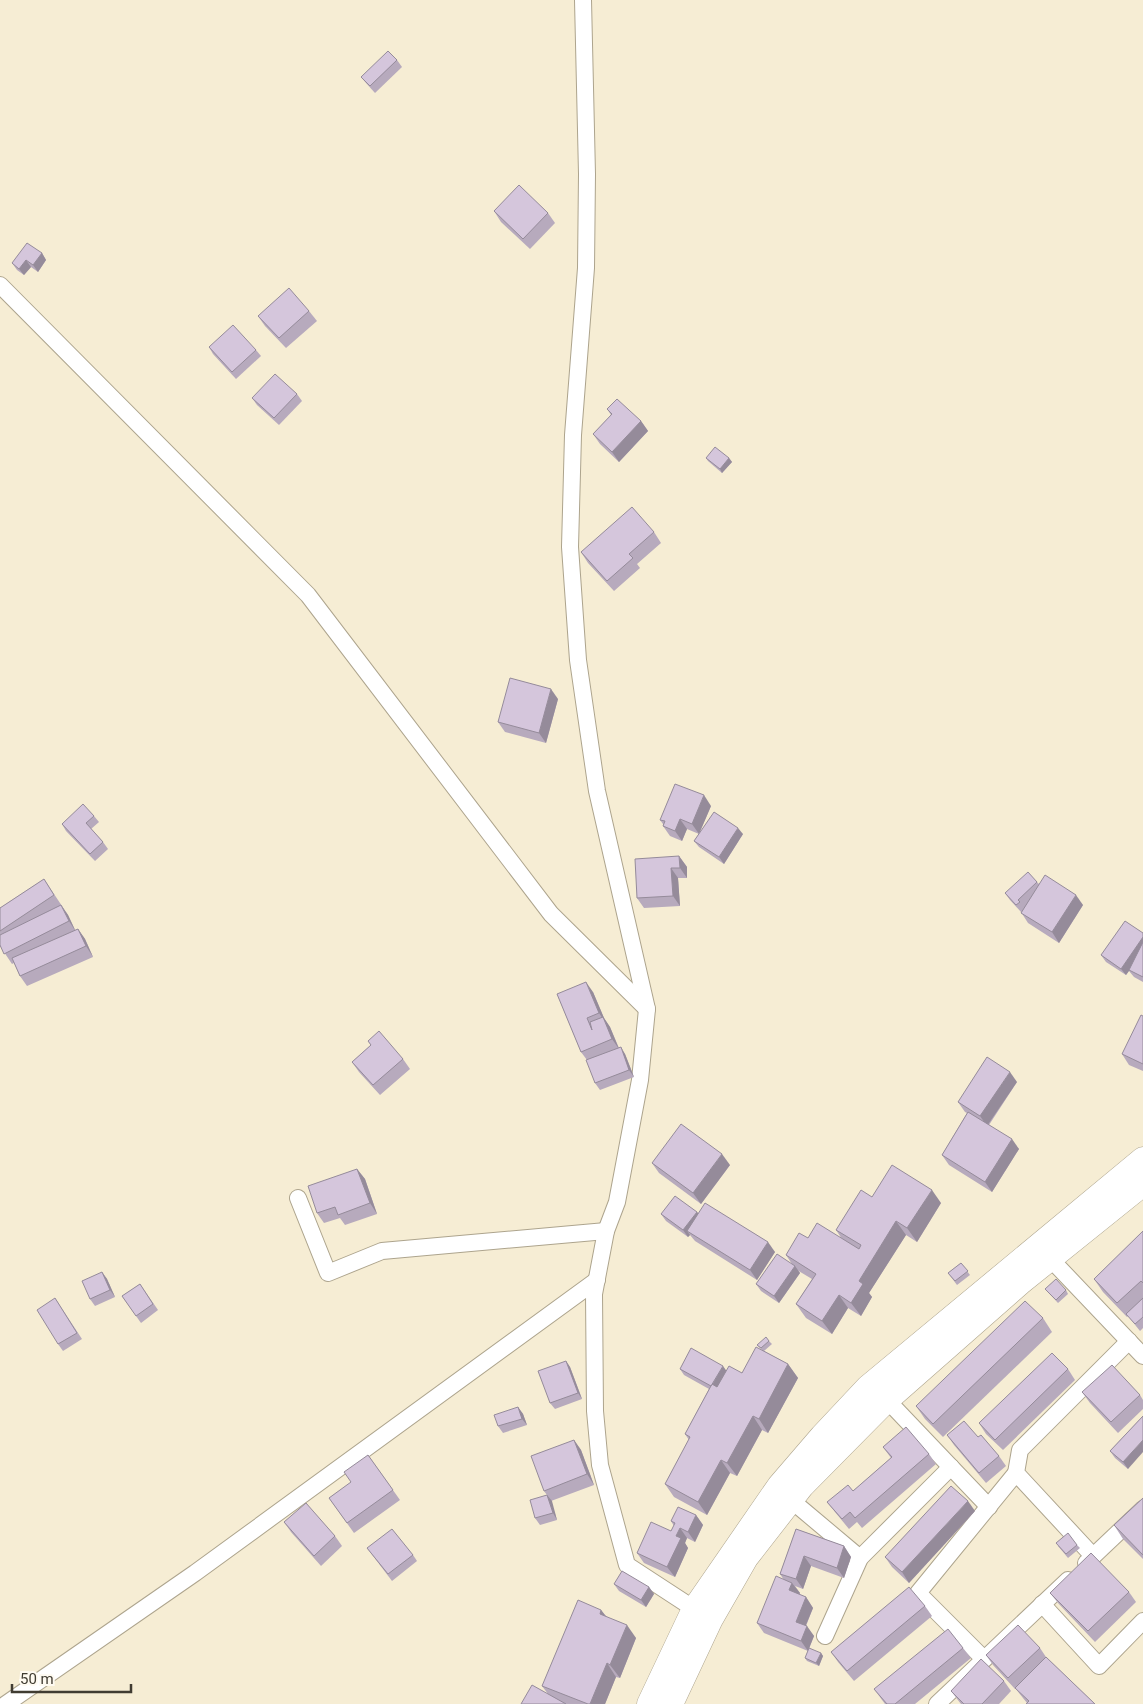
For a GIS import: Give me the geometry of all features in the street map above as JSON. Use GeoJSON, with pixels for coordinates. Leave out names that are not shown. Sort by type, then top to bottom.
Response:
{"type":"FeatureCollection","features":[{"type":"Feature","properties":{"kind":"main road"},"geometry":{"type":"LineString","coordinates":[[660,1701],[730,1554],[779,1486],[822,1436],[1020,1284],[1045,1252],[1143,1159]]}},
{"type":"Feature","properties":{"kind":"main road"},"geometry":{"type":"LineString","coordinates":[[1045,1252],[1143,1184]]}},
{"type":"Feature","properties":{"kind":"main road"},"geometry":{"type":"LineString","coordinates":[[703,1614],[802,1486],[878,1394]]}},
{"type":"Feature","properties":{"kind":"street"},"geometry":{"type":"LineString","coordinates":[[582,0],[587,174],[586,268],[573,435],[570,547],[578,660],[597,791],[647,1009],[640,1080],[617,1202],[606,1231],[594,1294],[595,1410],[600,1465],[626,1565],[703,1614]]}},
{"type":"Feature","properties":{"kind":"street"},"geometry":{"type":"LineString","coordinates":[[0,285],[308,595],[551,914],[647,1009]]}},
{"type":"Feature","properties":{"kind":"street"},"geometry":{"type":"LineString","coordinates":[[298,1198],[328,1273],[382,1251],[606,1231]]}},
{"type":"Feature","properties":{"kind":"street"},"geometry":{"type":"LineString","coordinates":[[1045,1252],[1143,1356]]}},
{"type":"Feature","properties":{"kind":"street"},"geometry":{"type":"LineString","coordinates":[[6,1704],[203,1567],[597,1280]]}},
{"type":"Feature","properties":{"kind":"street"},"geometry":{"type":"LineString","coordinates":[[984,1659],[918,1594],[1016,1473],[1020,1450],[1129,1341]]}},
{"type":"Feature","properties":{"kind":"street"},"geometry":{"type":"LineString","coordinates":[[878,1394],[989,1507]]}},
{"type":"Feature","properties":{"kind":"street"},"geometry":{"type":"LineString","coordinates":[[825,1636],[860,1558],[951,1467]]}},
{"type":"Feature","properties":{"kind":"street"},"geometry":{"type":"LineString","coordinates":[[1016,1473],[1093,1556]]}},
{"type":"Feature","properties":{"kind":"street"},"geometry":{"type":"LineString","coordinates":[[791,1500],[860,1558]]}},
{"type":"Feature","properties":{"kind":"street"},"geometry":{"type":"LineString","coordinates":[[937,1704],[1143,1509]]}},
{"type":"Feature","properties":{"kind":"street"},"geometry":{"type":"LineString","coordinates":[[1042,1604],[1099,1666],[1143,1621]]}},
{"type":"Feature","properties":{"kind":"building"},"geometry":{"type":"Polygon","coordinates":[[[388,51],[397,60],[370,86],[361,77],[388,51]]]}},
{"type":"Feature","properties":{"kind":"building"},"geometry":{"type":"Polygon","coordinates":[[[519,185],[548,213],[523,239],[494,211],[519,185]]]}},
{"type":"Feature","properties":{"kind":"building"},"geometry":{"type":"Polygon","coordinates":[[[27,243],[42,253],[33,265],[26,260],[19,269],[12,263],[27,243]]]}},
{"type":"Feature","properties":{"kind":"building"},"geometry":{"type":"Polygon","coordinates":[[[289,288],[309,311],[279,338],[258,316],[289,288]]]}},
{"type":"Feature","properties":{"kind":"building"},"geometry":{"type":"Polygon","coordinates":[[[233,325],[256,350],[232,372],[209,347],[233,325]]]}},
{"type":"Feature","properties":{"kind":"building"},"geometry":{"type":"Polygon","coordinates":[[[275,374],[297,394],[274,418],[252,398],[275,374]]]}},
{"type":"Feature","properties":{"kind":"building"},"geometry":{"type":"Polygon","coordinates":[[[617,399],[641,421],[612,452],[593,434],[612,414],[607,409],[617,399]]]}},
{"type":"Feature","properties":{"kind":"building"},"geometry":{"type":"Polygon","coordinates":[[[715,447],[729,458],[720,469],[706,458],[715,447]]]}},
{"type":"Feature","properties":{"kind":"building"},"geometry":{"type":"Polygon","coordinates":[[[632,507],[654,532],[629,554],[633,558],[607,581],[581,552],[632,507]]]}},
{"type":"Feature","properties":{"kind":"building"},"geometry":{"type":"Polygon","coordinates":[[[510,678],[551,689],[539,733],[498,722],[510,678]]]}},
{"type":"Feature","properties":{"kind":"building"},"geometry":{"type":"Polygon","coordinates":[[[675,784],[704,795],[692,824],[680,819],[675,831],[663,826],[665,821],[660,820],[675,784]]]}},
{"type":"Feature","properties":{"kind":"building"},"geometry":{"type":"Polygon","coordinates":[[[83,804],[94,816],[86,823],[103,842],[90,854],[62,824],[83,804]]]}},
{"type":"Feature","properties":{"kind":"building"},"geometry":{"type":"Polygon","coordinates":[[[714,812],[738,828],[719,857],[694,841],[714,812]]]}},
{"type":"Feature","properties":{"kind":"building"},"geometry":{"type":"Polygon","coordinates":[[[679,856],[680,868],[671,868],[673,896],[637,898],[635,859],[679,856]]]}},
{"type":"Feature","properties":{"kind":"building"},"geometry":{"type":"Polygon","coordinates":[[[1028,872],[1037,882],[1018,900],[1020,902],[1016,905],[1005,893],[1028,872]]]}},
{"type":"Feature","properties":{"kind":"building"},"geometry":{"type":"Polygon","coordinates":[[[1045,875],[1076,895],[1052,932],[1021,913],[1045,875]]]}},
{"type":"Feature","properties":{"kind":"building"},"geometry":{"type":"Polygon","coordinates":[[[44,879],[54,895],[0,931],[0,908],[44,879]]]}},
{"type":"Feature","properties":{"kind":"building"},"geometry":{"type":"Polygon","coordinates":[[[61,905],[69,921],[4,954],[0,945],[0,935],[61,905]]]}},
{"type":"Feature","properties":{"kind":"building"},"geometry":{"type":"Polygon","coordinates":[[[1125,921],[1143,933],[1143,937],[1121,969],[1101,955],[1125,921]]]}},
{"type":"Feature","properties":{"kind":"building"},"geometry":{"type":"Polygon","coordinates":[[[78,929],[86,946],[20,976],[12,958],[78,929]]]}},
{"type":"Feature","properties":{"kind":"building"},"geometry":{"type":"Polygon","coordinates":[[[1143,942],[1143,977],[1129,970],[1143,942]]]}},
{"type":"Feature","properties":{"kind":"building"},"geometry":{"type":"Polygon","coordinates":[[[586,982],[599,1013],[587,1018],[592,1030],[590,1022],[603,1017],[612,1039],[581,1052],[557,994],[586,982]]]}},
{"type":"Feature","properties":{"kind":"building"},"geometry":{"type":"Polygon","coordinates":[[[1141,1015],[1143,1016],[1143,1064],[1122,1054],[1141,1015]]]}},
{"type":"Feature","properties":{"kind":"building"},"geometry":{"type":"Polygon","coordinates":[[[379,1031],[403,1059],[373,1085],[352,1062],[371,1045],[368,1041],[379,1031]]]}},
{"type":"Feature","properties":{"kind":"building"},"geometry":{"type":"Polygon","coordinates":[[[621,1047],[629,1070],[595,1083],[586,1060],[621,1047]]]}},
{"type":"Feature","properties":{"kind":"building"},"geometry":{"type":"Polygon","coordinates":[[[987,1057],[1010,1072],[980,1116],[958,1102],[987,1057]]]}},
{"type":"Feature","properties":{"kind":"building"},"geometry":{"type":"Polygon","coordinates":[[[968,1112],[1012,1139],[985,1182],[942,1155],[968,1112]]]}},
{"type":"Feature","properties":{"kind":"building"},"geometry":{"type":"Polygon","coordinates":[[[681,1124],[722,1154],[693,1193],[652,1163],[681,1124]]]}},
{"type":"Feature","properties":{"kind":"building"},"geometry":{"type":"Polygon","coordinates":[[[892,1165],[932,1190],[907,1228],[896,1221],[859,1281],[863,1284],[851,1303],[839,1295],[822,1321],[796,1304],[816,1274],[786,1255],[799,1233],[808,1238],[817,1223],[859,1249],[861,1245],[836,1230],[861,1190],[872,1197],[892,1165]]]}},
{"type":"Feature","properties":{"kind":"building"},"geometry":{"type":"Polygon","coordinates":[[[357,1169],[370,1203],[338,1215],[335,1207],[317,1213],[308,1186],[357,1169]]]}},
{"type":"Feature","properties":{"kind":"building"},"geometry":{"type":"Polygon","coordinates":[[[675,1196],[697,1212],[683,1230],[661,1214],[675,1196]]]}},
{"type":"Feature","properties":{"kind":"building"},"geometry":{"type":"Polygon","coordinates":[[[705,1203],[768,1242],[750,1270],[687,1231],[705,1203]]]}},
{"type":"Feature","properties":{"kind":"building"},"geometry":{"type":"Polygon","coordinates":[[[1143,1231],[1143,1283],[1141,1281],[1117,1303],[1094,1279],[1143,1231]]]}},
{"type":"Feature","properties":{"kind":"building"},"geometry":{"type":"Polygon","coordinates":[[[777,1254],[795,1266],[774,1296],[756,1284],[777,1254]]]}},
{"type":"Feature","properties":{"kind":"building"},"geometry":{"type":"Polygon","coordinates":[[[961,1263],[968,1271],[955,1281],[948,1273],[961,1263]]]}},
{"type":"Feature","properties":{"kind":"building"},"geometry":{"type":"Polygon","coordinates":[[[102,1272],[110,1290],[90,1299],[82,1281],[102,1272]]]}},
{"type":"Feature","properties":{"kind":"building"},"geometry":{"type":"Polygon","coordinates":[[[1056,1279],[1066,1290],[1056,1300],[1045,1289],[1056,1279]]]}},
{"type":"Feature","properties":{"kind":"building"},"geometry":{"type":"Polygon","coordinates":[[[140,1284],[153,1304],[136,1316],[122,1296],[140,1284]]]}},
{"type":"Feature","properties":{"kind":"building"},"geometry":{"type":"Polygon","coordinates":[[[55,1298],[77,1333],[58,1344],[37,1310],[55,1298]]]}},
{"type":"Feature","properties":{"kind":"building"},"geometry":{"type":"Polygon","coordinates":[[[1143,1298],[1143,1317],[1135,1324],[1126,1314],[1143,1298]]]}},
{"type":"Feature","properties":{"kind":"building"},"geometry":{"type":"Polygon","coordinates":[[[1025,1301],[1043,1318],[933,1424],[916,1406],[1025,1301]]]}},
{"type":"Feature","properties":{"kind":"building"},"geometry":{"type":"Polygon","coordinates":[[[766,1337],[769,1341],[761,1348],[757,1345],[766,1337]]]}},
{"type":"Feature","properties":{"kind":"building"},"geometry":{"type":"Polygon","coordinates":[[[756,1347],[788,1364],[759,1419],[753,1416],[727,1463],[721,1460],[698,1502],[665,1484],[690,1437],[685,1434],[712,1384],[717,1387],[729,1366],[742,1373],[756,1347]]]}},
{"type":"Feature","properties":{"kind":"building"},"geometry":{"type":"Polygon","coordinates":[[[691,1348],[723,1366],[711,1386],[680,1369],[691,1348]]]}},
{"type":"Feature","properties":{"kind":"building"},"geometry":{"type":"Polygon","coordinates":[[[1052,1353],[1068,1369],[995,1440],[979,1423],[1052,1353]]]}},
{"type":"Feature","properties":{"kind":"building"},"geometry":{"type":"Polygon","coordinates":[[[566,1361],[578,1393],[550,1403],[538,1371],[566,1361]]]}},
{"type":"Feature","properties":{"kind":"building"},"geometry":{"type":"Polygon","coordinates":[[[1112,1365],[1140,1395],[1111,1422],[1082,1392],[1112,1365]]]}},
{"type":"Feature","properties":{"kind":"building"},"geometry":{"type":"Polygon","coordinates":[[[518,1407],[522,1419],[498,1426],[494,1415],[518,1407]]]}},
{"type":"Feature","properties":{"kind":"building"},"geometry":{"type":"Polygon","coordinates":[[[1143,1416],[1143,1440],[1123,1462],[1110,1451],[1143,1416]]]}},
{"type":"Feature","properties":{"kind":"building"},"geometry":{"type":"Polygon","coordinates":[[[964,1421],[978,1437],[981,1435],[999,1456],[979,1473],[947,1435],[964,1421]]]}},
{"type":"Feature","properties":{"kind":"building"},"geometry":{"type":"Polygon","coordinates":[[[906,1427],[929,1454],[855,1518],[850,1512],[842,1519],[827,1502],[848,1485],[853,1491],[892,1457],[883,1447],[906,1427]]]}},
{"type":"Feature","properties":{"kind":"building"},"geometry":{"type":"Polygon","coordinates":[[[574,1440],[587,1474],[544,1491],[531,1456],[574,1440]]]}},
{"type":"Feature","properties":{"kind":"building"},"geometry":{"type":"Polygon","coordinates":[[[368,1455],[393,1490],[347,1523],[329,1498],[351,1482],[344,1472],[368,1455]]]}},
{"type":"Feature","properties":{"kind":"building"},"geometry":{"type":"Polygon","coordinates":[[[951,1486],[968,1501],[902,1572],[885,1557],[951,1486]]]}},
{"type":"Feature","properties":{"kind":"building"},"geometry":{"type":"Polygon","coordinates":[[[547,1495],[553,1513],[535,1518],[530,1500],[547,1495]]]}},
{"type":"Feature","properties":{"kind":"building"},"geometry":{"type":"Polygon","coordinates":[[[1143,1498],[1143,1555],[1114,1525],[1143,1498]]]}},
{"type":"Feature","properties":{"kind":"building"},"geometry":{"type":"Polygon","coordinates":[[[306,1503],[335,1536],[314,1556],[284,1522],[306,1503]]]}},
{"type":"Feature","properties":{"kind":"building"},"geometry":{"type":"Polygon","coordinates":[[[678,1507],[696,1515],[688,1532],[680,1528],[676,1536],[681,1538],[667,1567],[637,1553],[651,1522],[671,1531],[675,1523],[671,1521],[678,1507]]]}},
{"type":"Feature","properties":{"kind":"building"},"geometry":{"type":"Polygon","coordinates":[[[392,1529],[413,1555],[388,1574],[367,1548],[392,1529]]]}},
{"type":"Feature","properties":{"kind":"building"},"geometry":{"type":"Polygon","coordinates":[[[796,1529],[844,1546],[837,1568],[804,1556],[796,1579],[780,1574],[796,1529]]]}},
{"type":"Feature","properties":{"kind":"building"},"geometry":{"type":"Polygon","coordinates":[[[1068,1533],[1077,1545],[1066,1554],[1056,1543],[1068,1533]]]}},
{"type":"Feature","properties":{"kind":"building"},"geometry":{"type":"Polygon","coordinates":[[[1091,1553],[1129,1592],[1088,1631],[1050,1593],[1091,1553]]]}},
{"type":"Feature","properties":{"kind":"building"},"geometry":{"type":"Polygon","coordinates":[[[622,1571],[649,1587],[641,1600],[614,1584],[622,1571]]]}},
{"type":"Feature","properties":{"kind":"building"},"geometry":{"type":"Polygon","coordinates":[[[776,1576],[792,1583],[789,1590],[806,1597],[796,1622],[807,1626],[801,1641],[757,1623],[776,1576]]]}},
{"type":"Feature","properties":{"kind":"building"},"geometry":{"type":"Polygon","coordinates":[[[909,1587],[925,1606],[847,1671],[831,1652],[909,1587]]]}},
{"type":"Feature","properties":{"kind":"building"},"geometry":{"type":"Polygon","coordinates":[[[578,1600],[601,1610],[600,1614],[627,1625],[610,1665],[607,1663],[590,1704],[542,1686],[578,1600]]]}},
{"type":"Feature","properties":{"kind":"building"},"geometry":{"type":"Polygon","coordinates":[[[1018,1625],[1040,1648],[1008,1678],[986,1655],[1018,1625]]]}},
{"type":"Feature","properties":{"kind":"building"},"geometry":{"type":"Polygon","coordinates":[[[948,1629],[963,1648],[895,1704],[887,1704],[874,1689],[948,1629]]]}},
{"type":"Feature","properties":{"kind":"building"},"geometry":{"type":"Polygon","coordinates":[[[809,1648],[821,1653],[816,1663],[805,1658],[809,1648]]]}},
{"type":"Feature","properties":{"kind":"building"},"geometry":{"type":"Polygon","coordinates":[[[1046,1657],[1095,1704],[1026,1704],[1029,1701],[1015,1688],[1046,1657]]]}},
{"type":"Feature","properties":{"kind":"building"},"geometry":{"type":"Polygon","coordinates":[[[981,1659],[1004,1681],[982,1704],[964,1704],[951,1691],[981,1659]]]}},
{"type":"Feature","properties":{"kind":"building"},"geometry":{"type":"Polygon","coordinates":[[[532,1685],[566,1704],[521,1704],[532,1685]]]}}]}
